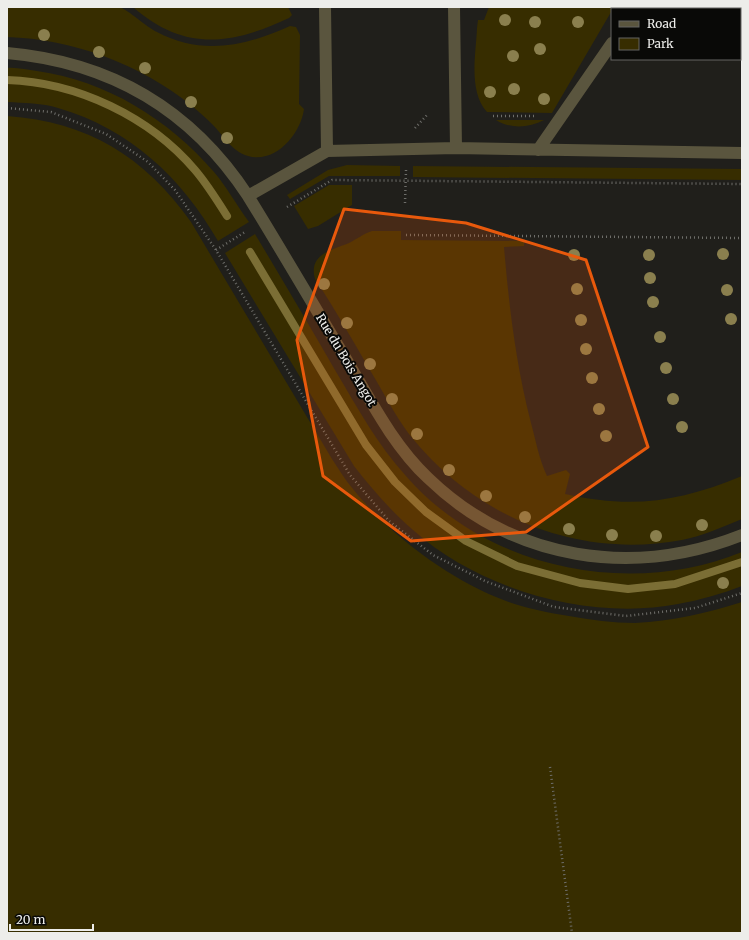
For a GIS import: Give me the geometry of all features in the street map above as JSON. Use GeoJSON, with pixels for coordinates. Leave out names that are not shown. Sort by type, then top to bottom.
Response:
{"type":"FeatureCollection","features":[{"type":"Feature","properties":{"kind":"street"},"geometry":{"type":"LineString","coordinates":[[325,7],[327,151]]}},
{"type":"Feature","properties":{"kind":"street"},"geometry":{"type":"LineString","coordinates":[[454,7],[456,148]]}},
{"type":"Feature","properties":{"kind":"street"},"geometry":{"type":"LineString","coordinates":[[538,150],[611,44]]}},
{"type":"Feature","properties":{"kind":"street","name":"Rue du Bois Angot"},"geometry":{"type":"LineString","coordinates":[[7,53],[32,55],[62,61],[94,70],[141,93],[186,124],[206,143],[234,174],[394,438],[427,477],[450,497],[477,515],[507,532],[542,546],[574,554],[632,559],[656,558],[682,554],[742,535]]}},
{"type":"Feature","properties":{"kind":"street"},"geometry":{"type":"LineString","coordinates":[[248,196],[327,151],[456,148],[742,153]]}},
{"type":"Feature","properties":{"kind":"path"},"geometry":{"type":"LineString","coordinates":[[412,132],[427,115]]}},
{"type":"Feature","properties":{"kind":"path"},"geometry":{"type":"LineString","coordinates":[[493,116],[542,116]]}},
{"type":"Feature","properties":{"kind":"path"},"geometry":{"type":"LineString","coordinates":[[405,203],[406,166]]}},
{"type":"Feature","properties":{"kind":"path"},"geometry":{"type":"LineString","coordinates":[[287,207],[332,180],[742,184]]}},
{"type":"Feature","properties":{"kind":"path"},"geometry":{"type":"LineString","coordinates":[[216,250],[246,232]]}},
{"type":"Feature","properties":{"kind":"path"},"geometry":{"type":"LineString","coordinates":[[406,235],[742,238]]}},
{"type":"Feature","properties":{"kind":"path"},"geometry":{"type":"LineString","coordinates":[[550,767],[572,933]]}},
{"type":"Feature","properties":{"kind":"highlighted area"},"geometry":{"type":"Polygon","coordinates":[[[344,209],[466,223],[586,260],[648,447],[526,532],[411,541],[323,476],[297,340],[344,209]]]}},
{"type":"Feature","properties":{"kind":"green space"},"geometry":{"type":"Polygon","coordinates":[[[116,6],[128,11],[157,32],[191,44],[207,46],[224,46],[240,43],[257,39],[290,26],[296,27],[300,35],[299,104],[304,109],[302,118],[292,137],[277,151],[258,157],[242,154],[232,147],[212,124],[192,106],[172,91],[128,66],[105,56],[56,43],[7,37],[7,7],[116,6]]]}},
{"type":"Feature","properties":{"kind":"green space"},"geometry":{"type":"Polygon","coordinates":[[[133,7],[288,7],[292,15],[289,18],[248,34],[209,40],[171,32],[152,22],[133,7]]]}},
{"type":"Feature","properties":{"kind":"green space"},"geometry":{"type":"Polygon","coordinates":[[[489,7],[614,7],[611,8],[611,12],[552,113],[487,112],[477,94],[474,72],[478,20],[484,20],[489,7]]]}},
{"type":"Feature","properties":{"kind":"green space"},"geometry":{"type":"Polygon","coordinates":[[[7,68],[37,71],[63,76],[88,84],[112,93],[156,119],[177,135],[214,172],[249,222],[218,241],[188,196],[151,158],[131,142],[84,117],[52,106],[7,102],[7,68]]]}},
{"type":"Feature","properties":{"kind":"green space"},"geometry":{"type":"Polygon","coordinates":[[[7,116],[63,126],[88,135],[112,146],[154,178],[191,222],[347,482],[383,521],[418,552],[457,577],[496,597],[532,609],[586,619],[635,623],[703,613],[742,602],[742,933],[7,933],[7,116]]]}},
{"type":"Feature","properties":{"kind":"green space"},"geometry":{"type":"Polygon","coordinates":[[[496,120],[544,120],[532,125],[513,126],[496,120]]]}},
{"type":"Feature","properties":{"kind":"green space"},"geometry":{"type":"Polygon","coordinates":[[[347,165],[400,166],[400,176],[329,176],[290,199],[287,195],[328,170],[347,165]]]}},
{"type":"Feature","properties":{"kind":"green space"},"geometry":{"type":"Polygon","coordinates":[[[413,166],[742,169],[742,180],[413,177],[413,166]]]}},
{"type":"Feature","properties":{"kind":"green space"},"geometry":{"type":"Polygon","coordinates":[[[329,185],[352,185],[352,205],[318,226],[308,229],[294,206],[329,185]]]}},
{"type":"Feature","properties":{"kind":"green space"},"geometry":{"type":"Polygon","coordinates":[[[372,231],[401,231],[401,240],[524,241],[524,246],[504,247],[508,292],[517,358],[538,450],[547,476],[566,470],[570,474],[565,494],[589,499],[612,501],[634,502],[655,500],[697,492],[742,476],[742,519],[705,534],[682,540],[644,544],[606,543],[569,537],[534,527],[500,511],[468,491],[439,467],[413,439],[394,411],[315,279],[315,264],[318,258],[329,251],[372,231]]]}},
{"type":"Feature","properties":{"kind":"green space"},"geometry":{"type":"Polygon","coordinates":[[[255,234],[368,425],[406,476],[439,508],[477,534],[518,553],[562,566],[607,573],[653,573],[698,566],[742,552],[742,586],[694,601],[644,608],[609,608],[573,604],[538,596],[503,584],[470,569],[440,551],[413,530],[397,515],[354,466],[225,253],[255,234]]]}},
{"type":"Feature","properties":{"kind":"waterway"},"geometry":{"type":"LineString","coordinates":[[7,80],[33,82],[60,87],[85,95],[134,119],[177,151],[204,181],[227,216]]}},
{"type":"Feature","properties":{"kind":"waterway"},"geometry":{"type":"LineString","coordinates":[[250,252],[366,445],[395,482],[426,512],[466,541],[517,566],[580,583],[628,589],[675,584],[742,562]]}}]}
